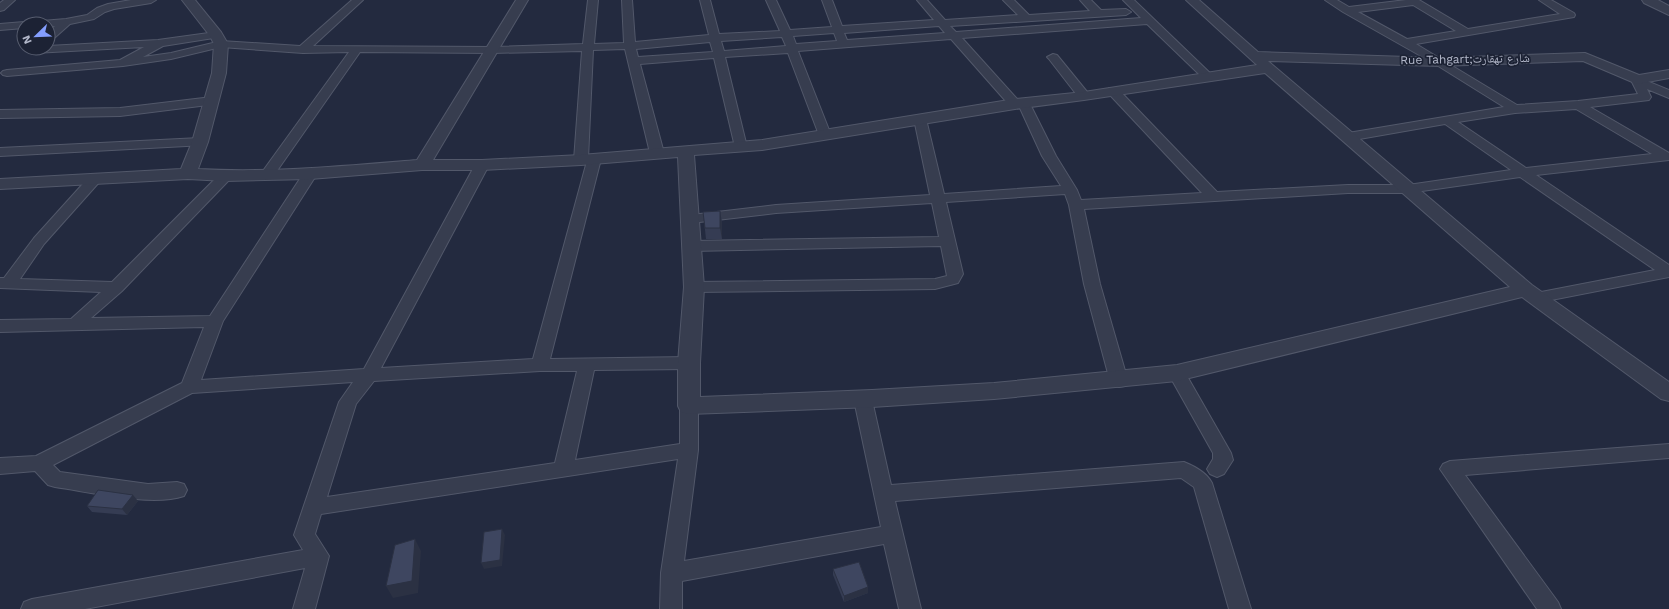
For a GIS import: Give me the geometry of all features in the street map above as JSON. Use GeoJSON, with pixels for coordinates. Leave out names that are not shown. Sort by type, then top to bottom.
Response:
{"type":"FeatureCollection","features":[{"type":"Feature","properties":{"kind":"street"},"geometry":{"type":"LineString","coordinates":[[0,8],[10,0]]}},
{"type":"Feature","properties":{"kind":"street"},"geometry":{"type":"LineString","coordinates":[[56,23],[90,16],[112,6],[151,0]]}},
{"type":"Feature","properties":{"kind":"street"},"geometry":{"type":"LineString","coordinates":[[188,0],[219,40],[220,73],[200,142],[188,174]]}},
{"type":"Feature","properties":{"kind":"street"},"geometry":{"type":"LineString","coordinates":[[303,50],[358,0]]}},
{"type":"Feature","properties":{"kind":"street"},"geometry":{"type":"LineString","coordinates":[[422,165],[522,0]]}},
{"type":"Feature","properties":{"kind":"street"},"geometry":{"type":"LineString","coordinates":[[540,365],[587,160],[588,48],[593,0]]}},
{"type":"Feature","properties":{"kind":"street"},"geometry":{"type":"LineString","coordinates":[[627,0],[630,46],[657,153]]}},
{"type":"Feature","properties":{"kind":"street"},"geometry":{"type":"LineString","coordinates":[[705,0],[741,147]]}},
{"type":"Feature","properties":{"kind":"street"},"geometry":{"type":"LineString","coordinates":[[772,0],[825,135]]}},
{"type":"Feature","properties":{"kind":"street"},"geometry":{"type":"LineString","coordinates":[[827,0],[843,44]]}},
{"type":"Feature","properties":{"kind":"street"},"geometry":{"type":"LineString","coordinates":[[922,0],[954,37],[1020,103],[1049,156],[1070,190],[1076,205],[1092,284],[1119,381]]}},
{"type":"Feature","properties":{"kind":"street"},"geometry":{"type":"LineString","coordinates":[[1008,0],[1027,19]]}},
{"type":"Feature","properties":{"kind":"street"},"geometry":{"type":"LineString","coordinates":[[1085,0],[1099,14]]}},
{"type":"Feature","properties":{"kind":"street"},"geometry":{"type":"LineString","coordinates":[[1128,0],[1207,76]]}},
{"type":"Feature","properties":{"kind":"street"},"geometry":{"type":"LineString","coordinates":[[1192,0],[1254,56],[1530,294],[1669,393]]}},
{"type":"Feature","properties":{"kind":"street"},"geometry":{"type":"LineString","coordinates":[[1330,0],[1439,62],[1515,109]]}},
{"type":"Feature","properties":{"kind":"street"},"geometry":{"type":"LineString","coordinates":[[1406,43],[1570,15],[1544,0]]}},
{"type":"Feature","properties":{"kind":"street"},"geometry":{"type":"LineString","coordinates":[[1648,0],[1669,11]]}},
{"type":"Feature","properties":{"kind":"street"},"geometry":{"type":"LineString","coordinates":[[1347,10],[1415,2],[1467,33]]}},
{"type":"Feature","properties":{"kind":"street"},"geometry":{"type":"LineString","coordinates":[[56,48],[219,40],[303,50],[493,50],[588,48],[786,33],[1140,11]]}},
{"type":"Feature","properties":{"kind":"street"},"geometry":{"type":"LineString","coordinates":[[634,61],[1150,21]]}},
{"type":"Feature","properties":{"kind":"street"},"geometry":{"type":"LineString","coordinates":[[56,31],[66,22]]}},
{"type":"Feature","properties":{"kind":"street"},"geometry":{"type":"LineString","coordinates":[[0,27],[16,26]]}},
{"type":"Feature","properties":{"kind":"street"},"geometry":{"type":"LineString","coordinates":[[3,73],[123,63],[172,56],[219,40]]}},
{"type":"Feature","properties":{"kind":"street"},"geometry":{"type":"LineString","coordinates":[[123,63],[160,43]]}},
{"type":"Feature","properties":{"kind":"street"},"geometry":{"type":"LineString","coordinates":[[268,175],[357,49]]}},
{"type":"Feature","properties":{"kind":"street"},"geometry":{"type":"LineString","coordinates":[[3,73],[26,56]]}},
{"type":"Feature","properties":{"kind":"street","name":"Rue Tahgart;شارع تهقارت"},"geometry":{"type":"LineString","coordinates":[[1254,56],[1439,62],[1585,57],[1637,80]]}},
{"type":"Feature","properties":{"kind":"street"},"geometry":{"type":"LineString","coordinates":[[1053,57],[1084,96]]}},
{"type":"Feature","properties":{"kind":"street"},"geometry":{"type":"LineString","coordinates":[[0,184],[188,174],[226,176],[310,174],[422,165],[482,165],[587,160],[741,147],[762,145],[1020,103],[1084,96],[1207,76],[1268,68]]}},
{"type":"Feature","properties":{"kind":"street"},"geometry":{"type":"LineString","coordinates":[[1637,80],[1669,74]]}},
{"type":"Feature","properties":{"kind":"street"},"geometry":{"type":"LineString","coordinates":[[1348,137],[1515,109],[1578,105],[1644,97],[1637,80]]}},
{"type":"Feature","properties":{"kind":"street"},"geometry":{"type":"LineString","coordinates":[[1637,80],[1669,94]]}},
{"type":"Feature","properties":{"kind":"street"},"geometry":{"type":"LineString","coordinates":[[1113,91],[1213,196]]}},
{"type":"Feature","properties":{"kind":"street"},"geometry":{"type":"LineString","coordinates":[[0,114],[120,112],[212,101]]}},
{"type":"Feature","properties":{"kind":"street"},"geometry":{"type":"LineString","coordinates":[[1578,105],[1666,155]]}},
{"type":"Feature","properties":{"kind":"street"},"geometry":{"type":"LineString","coordinates":[[694,287],[935,284],[953,279],[955,274],[920,119]]}},
{"type":"Feature","properties":{"kind":"street"},"geometry":{"type":"LineString","coordinates":[[689,406],[863,400],[954,395],[1119,381],[1177,373],[1530,294],[1669,272],[1525,172],[1448,121]]}},
{"type":"Feature","properties":{"kind":"street"},"geometry":{"type":"LineString","coordinates":[[0,152],[200,142]]}},
{"type":"Feature","properties":{"kind":"street"},"geometry":{"type":"LineString","coordinates":[[671,609],[672,573],[689,450],[689,363],[694,287],[686,152]]}},
{"type":"Feature","properties":{"kind":"street"},"geometry":{"type":"LineString","coordinates":[[1076,205],[1348,189],[1408,189],[1525,172],[1666,155]]}},
{"type":"Feature","properties":{"kind":"street"},"geometry":{"type":"LineString","coordinates":[[319,556],[304,535],[348,402],[370,375],[482,165]]}},
{"type":"Feature","properties":{"kind":"street"},"geometry":{"type":"LineString","coordinates":[[189,387],[215,321],[310,174]]}},
{"type":"Feature","properties":{"kind":"street"},"geometry":{"type":"LineString","coordinates":[[74,325],[116,287],[226,176]]}},
{"type":"Feature","properties":{"kind":"street"},"geometry":{"type":"LineString","coordinates":[[4,282],[95,179]]}},
{"type":"Feature","properties":{"kind":"street"},"geometry":{"type":"LineString","coordinates":[[691,219],[776,209],[1070,190]]}},
{"type":"Feature","properties":{"kind":"street"},"geometry":{"type":"LineString","coordinates":[[692,246],[948,241]]}},
{"type":"Feature","properties":{"kind":"street"},"geometry":{"type":"LineString","coordinates":[[4,282],[116,287]]}},
{"type":"Feature","properties":{"kind":"street"},"geometry":{"type":"LineString","coordinates":[[0,326],[215,321]]}},
{"type":"Feature","properties":{"kind":"street"},"geometry":{"type":"LineString","coordinates":[[0,466],[39,463],[189,387],[540,365],[587,365],[645,362],[689,363]]}},
{"type":"Feature","properties":{"kind":"street"},"geometry":{"type":"LineString","coordinates":[[563,469],[587,365]]}},
{"type":"Feature","properties":{"kind":"street"},"geometry":{"type":"LineString","coordinates":[[1177,373],[1222,453],[1223,460],[1217,469]]}},
{"type":"Feature","properties":{"kind":"street"},"geometry":{"type":"LineString","coordinates":[[863,400],[910,609]]}},
{"type":"Feature","properties":{"kind":"street"},"geometry":{"type":"LineString","coordinates":[[313,507],[689,450]]}},
{"type":"Feature","properties":{"kind":"street"},"geometry":{"type":"LineString","coordinates":[[1550,609],[1450,469],[1669,451]]}},
{"type":"Feature","properties":{"kind":"street"},"geometry":{"type":"LineString","coordinates":[[39,463],[55,479],[148,492],[177,490]]}},
{"type":"Feature","properties":{"kind":"street"},"geometry":{"type":"LineString","coordinates":[[883,494],[1184,470],[1202,483],[1240,609]]}},
{"type":"Feature","properties":{"kind":"street"},"geometry":{"type":"LineString","coordinates":[[672,573],[893,534]]}},
{"type":"Feature","properties":{"kind":"street"},"geometry":{"type":"LineString","coordinates":[[32,609],[319,556]]}},
{"type":"Feature","properties":{"kind":"street"},"geometry":{"type":"LineString","coordinates":[[304,609],[319,556]]}},
{"type":"Feature","properties":{"kind":"building"},"geometry":{"type":"Polygon","coordinates":[[[720,211],[720,228],[705,228],[703,212],[720,211]]]}},
{"type":"Feature","properties":{"kind":"building"},"geometry":{"type":"Polygon","coordinates":[[[98,490],[133,495],[122,509],[87,506],[98,490]]]}},
{"type":"Feature","properties":{"kind":"building"},"geometry":{"type":"Polygon","coordinates":[[[502,529],[500,560],[481,563],[484,532],[502,529]]]}},
{"type":"Feature","properties":{"kind":"building"},"geometry":{"type":"Polygon","coordinates":[[[415,539],[412,581],[386,586],[395,545],[415,539]]]}},
{"type":"Feature","properties":{"kind":"building"},"geometry":{"type":"Polygon","coordinates":[[[859,562],[868,587],[844,596],[833,569],[859,562]]]}}]}
